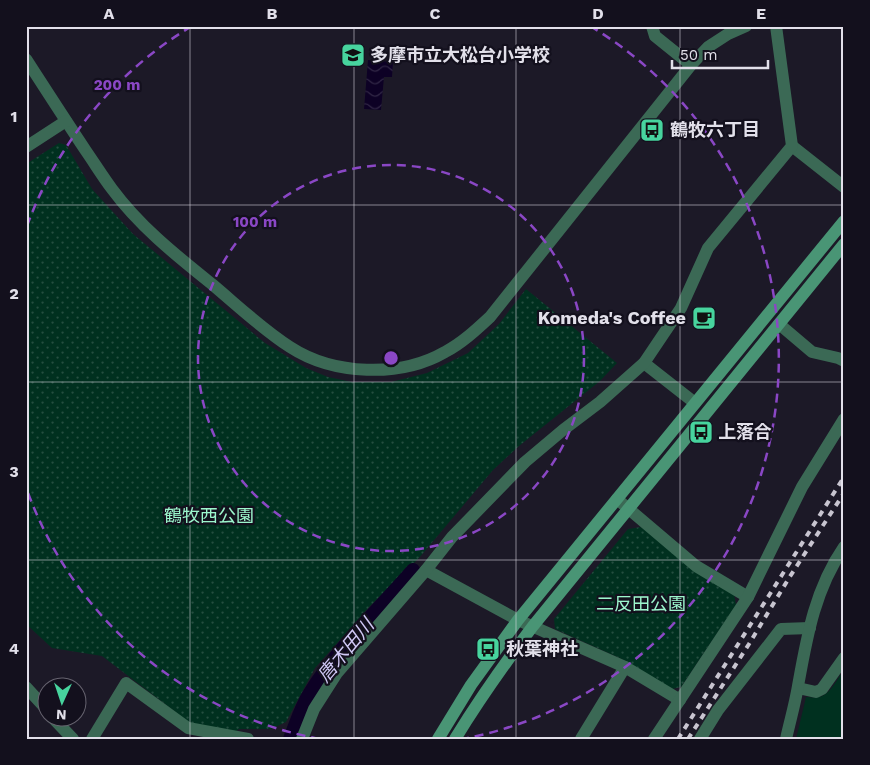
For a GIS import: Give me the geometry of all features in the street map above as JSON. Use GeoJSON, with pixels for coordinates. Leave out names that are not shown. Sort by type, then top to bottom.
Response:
{"type":"FeatureCollection","features":[{"type":"Feature","properties":{"kind":"main road"},"geometry":{"type":"LineString","coordinates":[[438,739],[471,685],[518,620],[844,221]]}},
{"type":"Feature","properties":{"kind":"main road"},"geometry":{"type":"LineString","coordinates":[[456,739],[508,658],[533,626],[844,244]]}},
{"type":"Feature","properties":{"kind":"street"},"geometry":{"type":"LineString","coordinates":[[652,26],[655,36],[691,66]]}},
{"type":"Feature","properties":{"kind":"street"},"geometry":{"type":"LineString","coordinates":[[26,59],[112,190],[160,242],[290,347],[312,359],[332,366],[370,370],[406,366],[426,360],[444,353],[477,329],[490,317],[691,66],[708,47],[728,34],[746,26]]}},
{"type":"Feature","properties":{"kind":"street"},"geometry":{"type":"LineString","coordinates":[[776,26],[792,146],[844,187]]}},
{"type":"Feature","properties":{"kind":"street"},"geometry":{"type":"LineString","coordinates":[[26,147],[66,121]]}},
{"type":"Feature","properties":{"kind":"street"},"geometry":{"type":"LineString","coordinates":[[302,739],[314,709],[337,673],[452,537],[525,462],[600,402],[644,362],[681,308],[708,248],[792,146]]}},
{"type":"Feature","properties":{"kind":"street"},"geometry":{"type":"LineString","coordinates":[[779,324],[812,352],[844,361]]}},
{"type":"Feature","properties":{"kind":"street"},"geometry":{"type":"LineString","coordinates":[[644,362],[695,403]]}},
{"type":"Feature","properties":{"kind":"street"},"geometry":{"type":"LineString","coordinates":[[654,739],[748,597],[802,487],[844,419]]}},
{"type":"Feature","properties":{"kind":"street"},"geometry":{"type":"LineString","coordinates":[[617,499],[696,566],[748,597]]}},
{"type":"Feature","properties":{"kind":"street"},"geometry":{"type":"LineString","coordinates":[[786,739],[817,600],[832,564],[844,547]]}},
{"type":"Feature","properties":{"kind":"street"},"geometry":{"type":"LineString","coordinates":[[426,570],[518,620],[625,668],[680,700]]}},
{"type":"Feature","properties":{"kind":"street"},"geometry":{"type":"LineString","coordinates":[[700,739],[718,710],[781,629],[810,628]]}},
{"type":"Feature","properties":{"kind":"street"},"geometry":{"type":"LineString","coordinates":[[798,688],[816,692],[822,689],[844,658]]}},
{"type":"Feature","properties":{"kind":"street"},"geometry":{"type":"LineString","coordinates":[[581,739],[625,668]]}},
{"type":"Feature","properties":{"kind":"street"},"geometry":{"type":"LineString","coordinates":[[92,739],[126,683],[188,728],[248,739]]}},
{"type":"Feature","properties":{"kind":"street"},"geometry":{"type":"LineString","coordinates":[[26,687],[38,700]]}},
{"type":"Feature","properties":{"kind":"street"},"geometry":{"type":"LineString","coordinates":[[63,728],[73,739]]}},
{"type":"Feature","properties":{"kind":"green space","name":"鶴牧西公園"},"geometry":{"type":"Polygon","coordinates":[[[59,143],[66,145],[92,189],[133,234],[265,343],[306,368],[328,377],[352,382],[391,382],[427,373],[468,353],[499,324],[526,289],[617,363],[600,381],[519,446],[493,470],[419,558],[370,606],[315,668],[286,722],[271,729],[239,729],[235,732],[190,723],[102,656],[52,648],[26,624],[26,164],[59,143]]]}},
{"type":"Feature","properties":{"kind":"green space","name":"二反田公園"},"geometry":{"type":"Polygon","coordinates":[[[641,527],[734,594],[736,605],[681,687],[672,689],[624,660],[555,629],[554,619],[628,529],[641,527]]]}},
{"type":"Feature","properties":{"kind":"green space"},"geometry":{"type":"Polygon","coordinates":[[[844,669],[844,739],[796,739],[806,697],[823,696],[833,686],[844,669]]]}},
{"type":"Feature","properties":{"kind":"water"},"geometry":{"type":"Polygon","coordinates":[[[368,60],[393,62],[392,77],[384,77],[381,110],[364,109],[368,60]]]}},
{"type":"Feature","properties":{"kind":"waterway","name":"唐木田川"},"geometry":{"type":"LineString","coordinates":[[290,739],[304,704],[321,676],[413,570]]}},
{"type":"Feature","properties":{"kind":"railway"},"geometry":{"type":"LineString","coordinates":[[678,739],[844,477]]}},
{"type":"Feature","properties":{"kind":"railway"},"geometry":{"type":"LineString","coordinates":[[688,739],[844,493]]}},
{"type":"Feature","properties":{"kind":"place","name":"多摩市立大松台小学校"},"geometry":{"type":"Point","coordinates":[353,55]}},
{"type":"Feature","properties":{"kind":"place","name":"鶴牧六丁目"},"geometry":{"type":"Point","coordinates":[652,130]}},
{"type":"Feature","properties":{"kind":"place","name":"Komeda's Coffee"},"geometry":{"type":"Point","coordinates":[704,318]}},
{"type":"Feature","properties":{"kind":"place","name":"上落合"},"geometry":{"type":"Point","coordinates":[701,432]}},
{"type":"Feature","properties":{"kind":"place","name":"秋葉神社"},"geometry":{"type":"Point","coordinates":[488,649]}}]}
